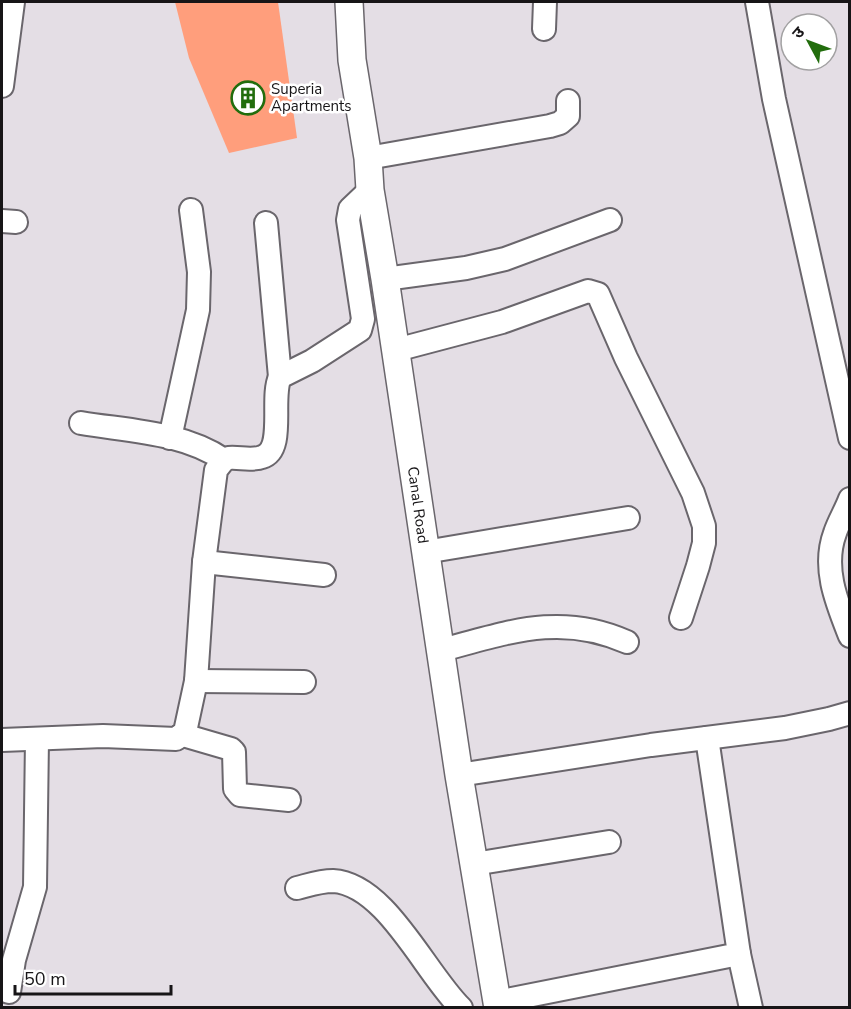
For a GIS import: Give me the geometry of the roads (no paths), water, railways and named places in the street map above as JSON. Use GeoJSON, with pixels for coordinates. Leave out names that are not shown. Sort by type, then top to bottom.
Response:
{"type":"FeatureCollection","features":[{"type":"Feature","properties":{"kind":"street"},"geometry":{"type":"LineString","coordinates":[[2,86],[13,2]]}},
{"type":"Feature","properties":{"kind":"street","name":"Canal Road"},"geometry":{"type":"LineString","coordinates":[[349,2],[352,60],[368,158],[369,190],[385,279],[459,775],[497,1005]]}},
{"type":"Feature","properties":{"kind":"street"},"geometry":{"type":"LineString","coordinates":[[544,29],[545,2]]}},
{"type":"Feature","properties":{"kind":"street"},"geometry":{"type":"LineString","coordinates":[[757,2],[774,99],[849,438]]}},
{"type":"Feature","properties":{"kind":"street"},"geometry":{"type":"LineString","coordinates":[[368,158],[550,126],[560,123],[568,116],[568,101]]}},
{"type":"Feature","properties":{"kind":"street"},"geometry":{"type":"LineString","coordinates":[[280,377],[312,361],[360,330],[363,319],[348,220],[350,209],[369,190]]}},
{"type":"Feature","properties":{"kind":"street"},"geometry":{"type":"LineString","coordinates":[[170,438],[198,310],[199,272],[191,210]]}},
{"type":"Feature","properties":{"kind":"street"},"geometry":{"type":"LineString","coordinates":[[385,279],[466,268],[505,259],[610,220]]}},
{"type":"Feature","properties":{"kind":"street"},"geometry":{"type":"LineString","coordinates":[[81,423],[198,445],[224,460],[266,456],[274,447],[276,440],[275,396],[280,377],[266,223]]}},
{"type":"Feature","properties":{"kind":"street"},"geometry":{"type":"LineString","coordinates":[[396,350],[502,322],[588,291],[598,294],[626,357],[693,493],[704,526],[704,543],[681,618]]}},
{"type":"Feature","properties":{"kind":"street"},"geometry":{"type":"LineString","coordinates":[[2,740],[103,736],[176,739],[183,735],[188,725],[196,681],[204,562],[215,474],[224,460]]}},
{"type":"Feature","properties":{"kind":"street"},"geometry":{"type":"LineString","coordinates":[[849,499],[834,535],[830,557],[830,579],[849,636]]}},
{"type":"Feature","properties":{"kind":"street"},"geometry":{"type":"LineString","coordinates":[[425,552],[628,518]]}},
{"type":"Feature","properties":{"kind":"street"},"geometry":{"type":"LineString","coordinates":[[204,562],[324,575]]}},
{"type":"Feature","properties":{"kind":"street"},"geometry":{"type":"LineString","coordinates":[[441,650],[519,630],[552,626],[608,633],[627,642]]}},
{"type":"Feature","properties":{"kind":"street"},"geometry":{"type":"LineString","coordinates":[[196,681],[304,682]]}},
{"type":"Feature","properties":{"kind":"street"},"geometry":{"type":"LineString","coordinates":[[459,775],[784,728],[849,713]]}},
{"type":"Feature","properties":{"kind":"street"},"geometry":{"type":"LineString","coordinates":[[183,735],[231,749],[234,752],[235,789],[240,795],[289,800]]}},
{"type":"Feature","properties":{"kind":"street"},"geometry":{"type":"LineString","coordinates":[[707,738],[739,954],[750,1008]]}},
{"type":"Feature","properties":{"kind":"street"},"geometry":{"type":"LineString","coordinates":[[9,992],[14,960],[35,887],[36,739]]}},
{"type":"Feature","properties":{"kind":"street"},"geometry":{"type":"LineString","coordinates":[[474,864],[609,842]]}},
{"type":"Feature","properties":{"kind":"street"},"geometry":{"type":"LineString","coordinates":[[297,888],[335,881],[362,892],[383,908],[461,1008]]}},
{"type":"Feature","properties":{"kind":"street"},"geometry":{"type":"LineString","coordinates":[[497,1005],[739,954]]}},
{"type":"Feature","properties":{"kind":"place","name":"Superia Apartments"},"geometry":{"type":"Point","coordinates":[248,98]}}]}
